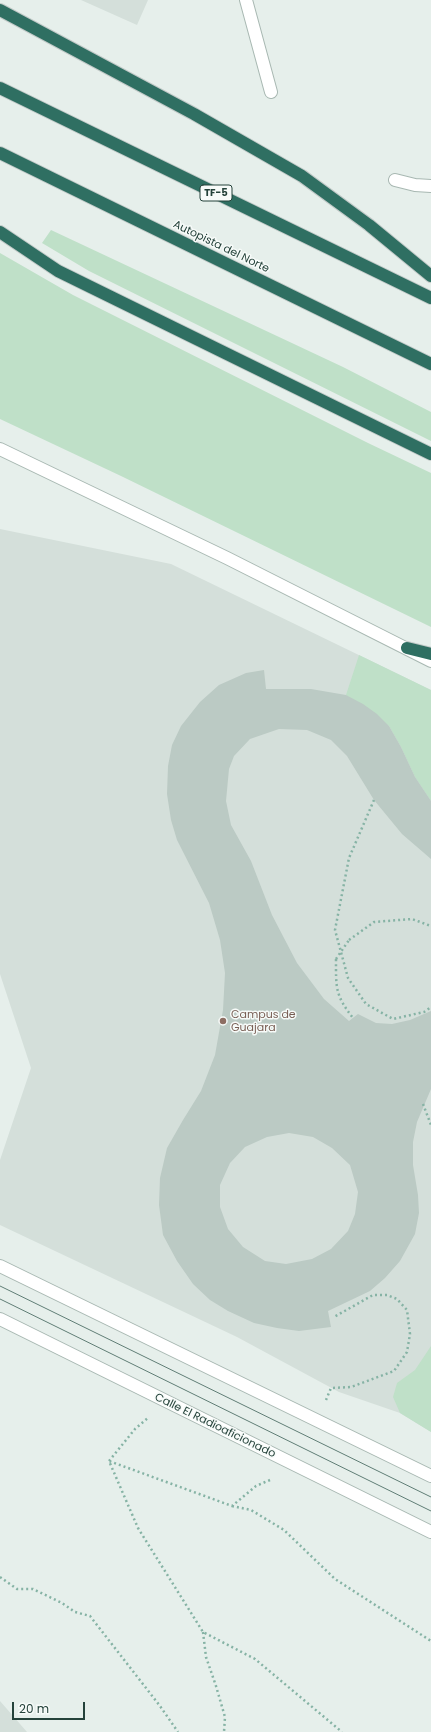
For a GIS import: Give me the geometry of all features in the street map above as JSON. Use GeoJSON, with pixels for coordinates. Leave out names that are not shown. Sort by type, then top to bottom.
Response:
{"type":"FeatureCollection","features":[{"type":"Feature","properties":{"kind":"highway"},"geometry":{"type":"LineString","coordinates":[[0,10],[187,111],[302,176],[369,225],[431,276]]}},
{"type":"Feature","properties":{"kind":"highway","name":"TF-5"},"geometry":{"type":"LineString","coordinates":[[0,88],[431,298]]}},
{"type":"Feature","properties":{"kind":"highway","name":"Autopista del Norte"},"geometry":{"type":"LineString","coordinates":[[0,153],[431,364]]}},
{"type":"Feature","properties":{"kind":"highway"},"geometry":{"type":"LineString","coordinates":[[0,232],[58,271],[431,454]]}},
{"type":"Feature","properties":{"kind":"highway"},"geometry":{"type":"LineString","coordinates":[[407,648],[431,654]]}},
{"type":"Feature","properties":{"kind":"street"},"geometry":{"type":"LineString","coordinates":[[246,0],[271,92]]}},
{"type":"Feature","properties":{"kind":"street"},"geometry":{"type":"LineString","coordinates":[[395,180],[431,186]]}},
{"type":"Feature","properties":{"kind":"street"},"geometry":{"type":"LineString","coordinates":[[0,449],[227,558],[431,661]]}},
{"type":"Feature","properties":{"kind":"street"},"geometry":{"type":"LineString","coordinates":[[0,1266],[431,1476]]}},
{"type":"Feature","properties":{"kind":"street","name":"Calle El Radioaficionado"},"geometry":{"type":"LineString","coordinates":[[0,1319],[431,1532]]}},
{"type":"Feature","properties":{"kind":"path"},"geometry":{"type":"LineString","coordinates":[[374,800],[349,858],[335,930],[348,978],[366,1004],[393,1019],[424,1012],[431,1007]]}},
{"type":"Feature","properties":{"kind":"path"},"geometry":{"type":"LineString","coordinates":[[354,1018],[342,1004],[336,990],[336,959],[349,940],[374,922],[412,919],[431,926]]}},
{"type":"Feature","properties":{"kind":"path"},"geometry":{"type":"LineString","coordinates":[[423,1104],[431,1125]]}},
{"type":"Feature","properties":{"kind":"path"},"geometry":{"type":"LineString","coordinates":[[326,1400],[330,1388],[351,1387],[394,1371],[407,1352],[410,1334],[407,1310],[397,1299],[387,1295],[373,1295],[334,1317]]}},
{"type":"Feature","properties":{"kind":"path"},"geometry":{"type":"LineString","coordinates":[[109,1461],[135,1429],[149,1418]]}},
{"type":"Feature","properties":{"kind":"path"},"geometry":{"type":"LineString","coordinates":[[109,1461],[232,1506],[250,1510],[284,1530],[335,1579],[431,1641]]}},
{"type":"Feature","properties":{"kind":"path"},"geometry":{"type":"LineString","coordinates":[[109,1461],[138,1528],[203,1632],[206,1657],[225,1717],[224,1732]]}},
{"type":"Feature","properties":{"kind":"path"},"geometry":{"type":"LineString","coordinates":[[232,1506],[256,1486],[270,1480]]}},
{"type":"Feature","properties":{"kind":"path"},"geometry":{"type":"LineString","coordinates":[[0,1577],[17,1589],[34,1589],[62,1603],[75,1612],[90,1616],[160,1706],[178,1732]]}},
{"type":"Feature","properties":{"kind":"path"},"geometry":{"type":"LineString","coordinates":[[203,1632],[255,1659],[342,1732]]}},
{"type":"Feature","properties":{"kind":"shaded area"},"geometry":{"type":"Polygon","coordinates":[[[81,0],[148,0],[137,25],[81,0]]]}},
{"type":"Feature","properties":{"kind":"shaded area","name":"Campus de Guajara"},"geometry":{"type":"Polygon","coordinates":[[[0,529],[171,564],[431,690],[431,1432],[400,1413],[339,1392],[237,1337],[0,1225],[0,1160],[31,1068],[0,974],[0,529]]]}},
{"type":"Feature","properties":{"kind":"shaded area"},"geometry":{"type":"Polygon","coordinates":[[[0,1701],[27,1732],[0,1732],[0,1701]]]}},
{"type":"Feature","properties":{"kind":"green space"},"geometry":{"type":"Polygon","coordinates":[[[51,230],[343,367],[431,412],[431,441],[89,271],[42,243],[51,230]]]}},
{"type":"Feature","properties":{"kind":"green space"},"geometry":{"type":"Polygon","coordinates":[[[0,253],[73,295],[431,473],[431,627],[121,476],[0,419],[0,253]]]}},
{"type":"Feature","properties":{"kind":"green space"},"geometry":{"type":"Polygon","coordinates":[[[359,655],[431,690],[431,801],[415,777],[389,726],[346,695],[359,655]]]}},
{"type":"Feature","properties":{"kind":"green space"},"geometry":{"type":"Polygon","coordinates":[[[431,1346],[431,1432],[400,1413],[393,1397],[397,1383],[415,1370],[431,1346]]]}},
{"type":"Feature","properties":{"kind":"building"},"geometry":{"type":"Polygon","coordinates":[[[264,670],[266,689],[311,689],[346,695],[363,704],[377,714],[389,726],[415,777],[431,801],[431,859],[402,834],[374,800],[347,756],[331,740],[307,730],[279,729],[250,739],[234,756],[229,769],[226,801],[231,825],[251,861],[272,915],[297,963],[324,999],[349,1021],[358,1014],[376,1023],[392,1024],[410,1020],[431,1011],[431,1089],[417,1122],[413,1142],[413,1165],[418,1195],[419,1213],[415,1234],[400,1261],[385,1278],[370,1291],[328,1311],[331,1327],[299,1331],[254,1323],[228,1311],[210,1300],[193,1284],[177,1261],[163,1235],[159,1205],[160,1178],[167,1148],[201,1091],[215,1055],[223,1010],[225,973],[220,940],[209,903],[177,840],[171,820],[167,794],[168,766],[172,745],[181,726],[200,702],[219,685],[246,673],[264,670]],[[289,1133],[267,1137],[245,1147],[230,1163],[220,1185],[220,1207],[228,1229],[243,1247],[265,1261],[286,1264],[312,1259],[331,1249],[348,1231],[355,1214],[358,1192],[350,1165],[332,1148],[313,1137],[289,1133]]]}},
{"type":"Feature","properties":{"kind":"tram line"},"geometry":{"type":"LineString","coordinates":[[0,1286],[431,1497]]}},
{"type":"Feature","properties":{"kind":"tram line"},"geometry":{"type":"LineString","coordinates":[[0,1299],[431,1511]]}},
{"type":"Feature","properties":{"kind":"place","name":"Campus de Guajara"},"geometry":{"type":"Point","coordinates":[223,1021]}}]}
